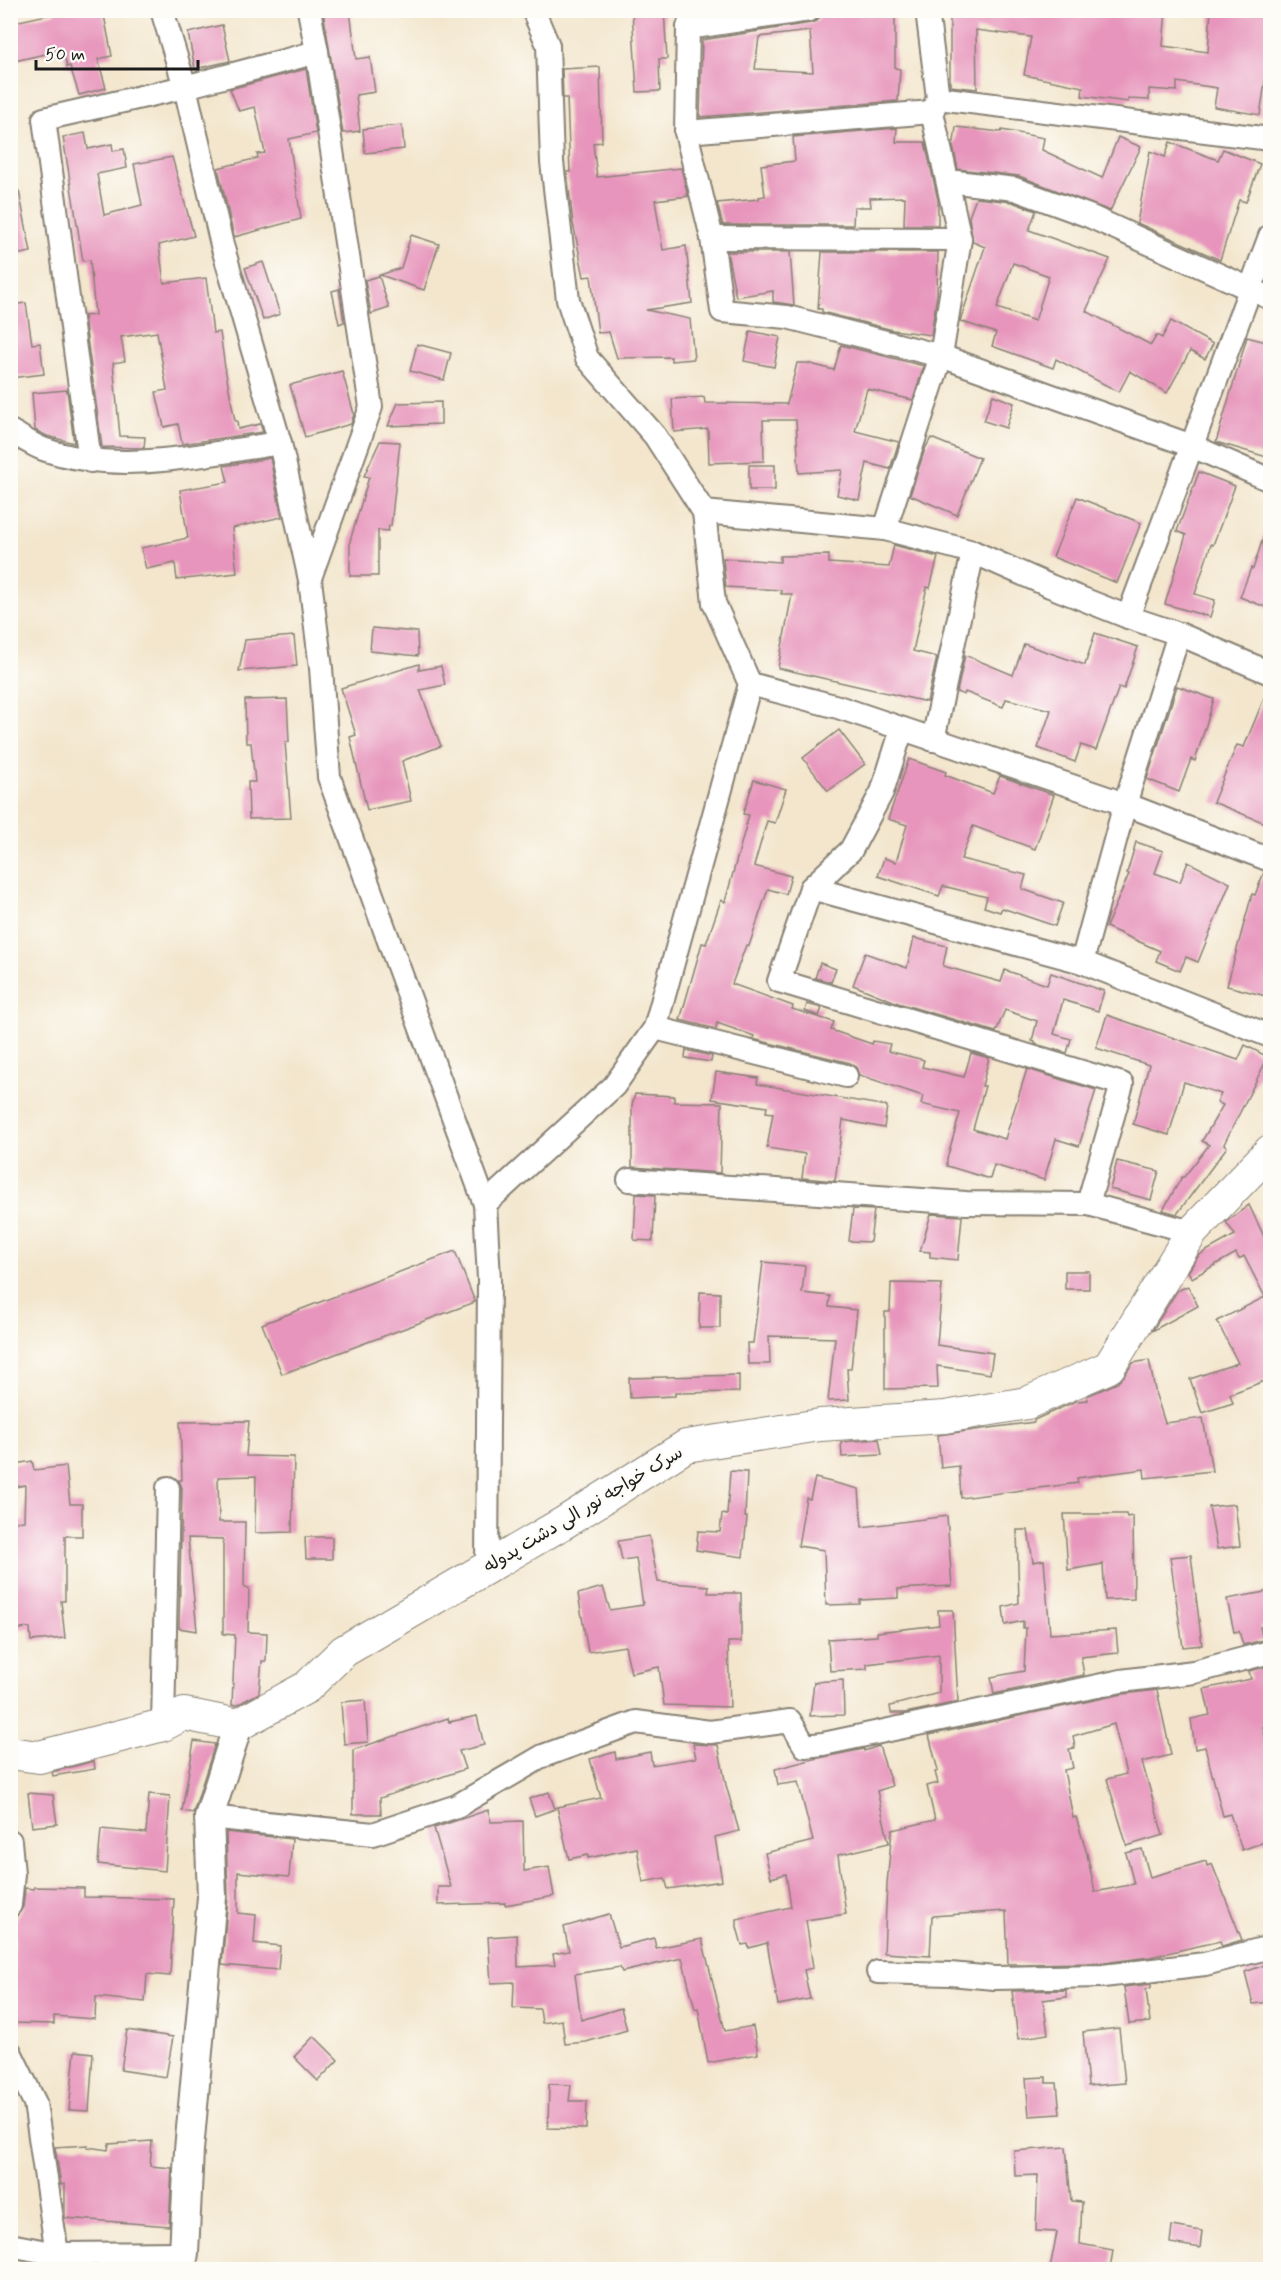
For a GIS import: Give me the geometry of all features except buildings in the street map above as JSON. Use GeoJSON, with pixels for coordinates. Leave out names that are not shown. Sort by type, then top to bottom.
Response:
{"type":"FeatureCollection","features":[{"type":"Feature","properties":{"kind":"main road","name":"سرک خواجه نور الی دشت پدوله"},"geometry":{"type":"LineString","coordinates":[[238,1725],[307,1687],[344,1651],[565,1522],[686,1446],[820,1425],[945,1417],[1027,1403],[1108,1367],[1192,1232],[1270,1151]]}},
{"type":"Feature","properties":{"kind":"main road"},"geometry":{"type":"LineString","coordinates":[[10,1753],[39,1756],[163,1725],[184,1714],[238,1725]]}},
{"type":"Feature","properties":{"kind":"street"},"geometry":{"type":"LineString","coordinates":[[162,10],[185,87],[222,245],[280,443],[310,580],[321,668],[329,777],[485,1204],[489,1279],[487,1567]]}},
{"type":"Feature","properties":{"kind":"street"},"geometry":{"type":"LineString","coordinates":[[309,10],[371,407],[310,580]]}},
{"type":"Feature","properties":{"kind":"street"},"geometry":{"type":"LineString","coordinates":[[485,1204],[614,1086],[655,1028],[750,684],[714,603],[704,512],[655,436],[587,358],[568,300],[552,162],[548,45],[533,10]]}},
{"type":"Feature","properties":{"kind":"street"},"geometry":{"type":"LineString","coordinates":[[809,10],[691,19],[686,132],[712,238],[722,311],[787,317],[941,356],[1192,446],[1270,480]]}},
{"type":"Feature","properties":{"kind":"street"},"geometry":{"type":"LineString","coordinates":[[885,529],[941,356],[960,239],[935,105],[927,10]]}},
{"type":"Feature","properties":{"kind":"street"},"geometry":{"type":"LineString","coordinates":[[90,461],[44,119],[185,87],[317,52]]}},
{"type":"Feature","properties":{"kind":"street"},"geometry":{"type":"LineString","coordinates":[[686,132],[935,105],[1270,139]]}},
{"type":"Feature","properties":{"kind":"street"},"geometry":{"type":"LineString","coordinates":[[948,181],[1015,189],[1089,216],[1261,294]]}},
{"type":"Feature","properties":{"kind":"street"},"geometry":{"type":"LineString","coordinates":[[1128,617],[1192,446],[1261,294],[1270,236]]}},
{"type":"Feature","properties":{"kind":"street"},"geometry":{"type":"LineString","coordinates":[[712,238],[960,239]]}},
{"type":"Feature","properties":{"kind":"street"},"geometry":{"type":"LineString","coordinates":[[10,431],[41,449],[90,461],[147,462],[280,443]]}},
{"type":"Feature","properties":{"kind":"street"},"geometry":{"type":"LineString","coordinates":[[704,512],[885,529],[973,552],[1270,673]]}},
{"type":"Feature","properties":{"kind":"street"},"geometry":{"type":"LineString","coordinates":[[933,740],[973,552]]}},
{"type":"Feature","properties":{"kind":"street"},"geometry":{"type":"LineString","coordinates":[[1082,962],[1125,804],[1179,634]]}},
{"type":"Feature","properties":{"kind":"street"},"geometry":{"type":"LineString","coordinates":[[750,684],[838,707],[1125,804],[1270,860]]}},
{"type":"Feature","properties":{"kind":"street"},"geometry":{"type":"LineString","coordinates":[[902,729],[882,792],[851,850],[811,888],[779,981],[1122,1084],[1088,1204]]}},
{"type":"Feature","properties":{"kind":"street"},"geometry":{"type":"LineString","coordinates":[[811,888],[1082,962],[1270,1036]]}},
{"type":"Feature","properties":{"kind":"street"},"geometry":{"type":"LineString","coordinates":[[655,1028],[846,1076]]}},
{"type":"Feature","properties":{"kind":"street"},"geometry":{"type":"LineString","coordinates":[[629,1180],[966,1203],[1088,1204],[1192,1232]]}},
{"type":"Feature","properties":{"kind":"street"},"geometry":{"type":"LineString","coordinates":[[163,1725],[168,1488]]}},
{"type":"Feature","properties":{"kind":"street"},"geometry":{"type":"LineString","coordinates":[[209,1817],[373,1834],[457,1806],[543,1756],[636,1722],[710,1732],[790,1721],[805,1746],[1121,1681],[1194,1672],[1270,1652]]}},
{"type":"Feature","properties":{"kind":"street"},"geometry":{"type":"LineString","coordinates":[[10,2245],[57,2254],[183,2261],[189,2151],[212,1897],[209,1817],[238,1725]]}},
{"type":"Feature","properties":{"kind":"street"},"geometry":{"type":"LineString","coordinates":[[10,1841],[13,1874],[10,1905]]}},
{"type":"Feature","properties":{"kind":"street"},"geometry":{"type":"LineString","coordinates":[[878,1972],[994,1978],[1103,1976],[1206,1964],[1270,1947]]}},
{"type":"Feature","properties":{"kind":"street"},"geometry":{"type":"LineString","coordinates":[[10,2052],[35,2103],[57,2254]]}}]}
